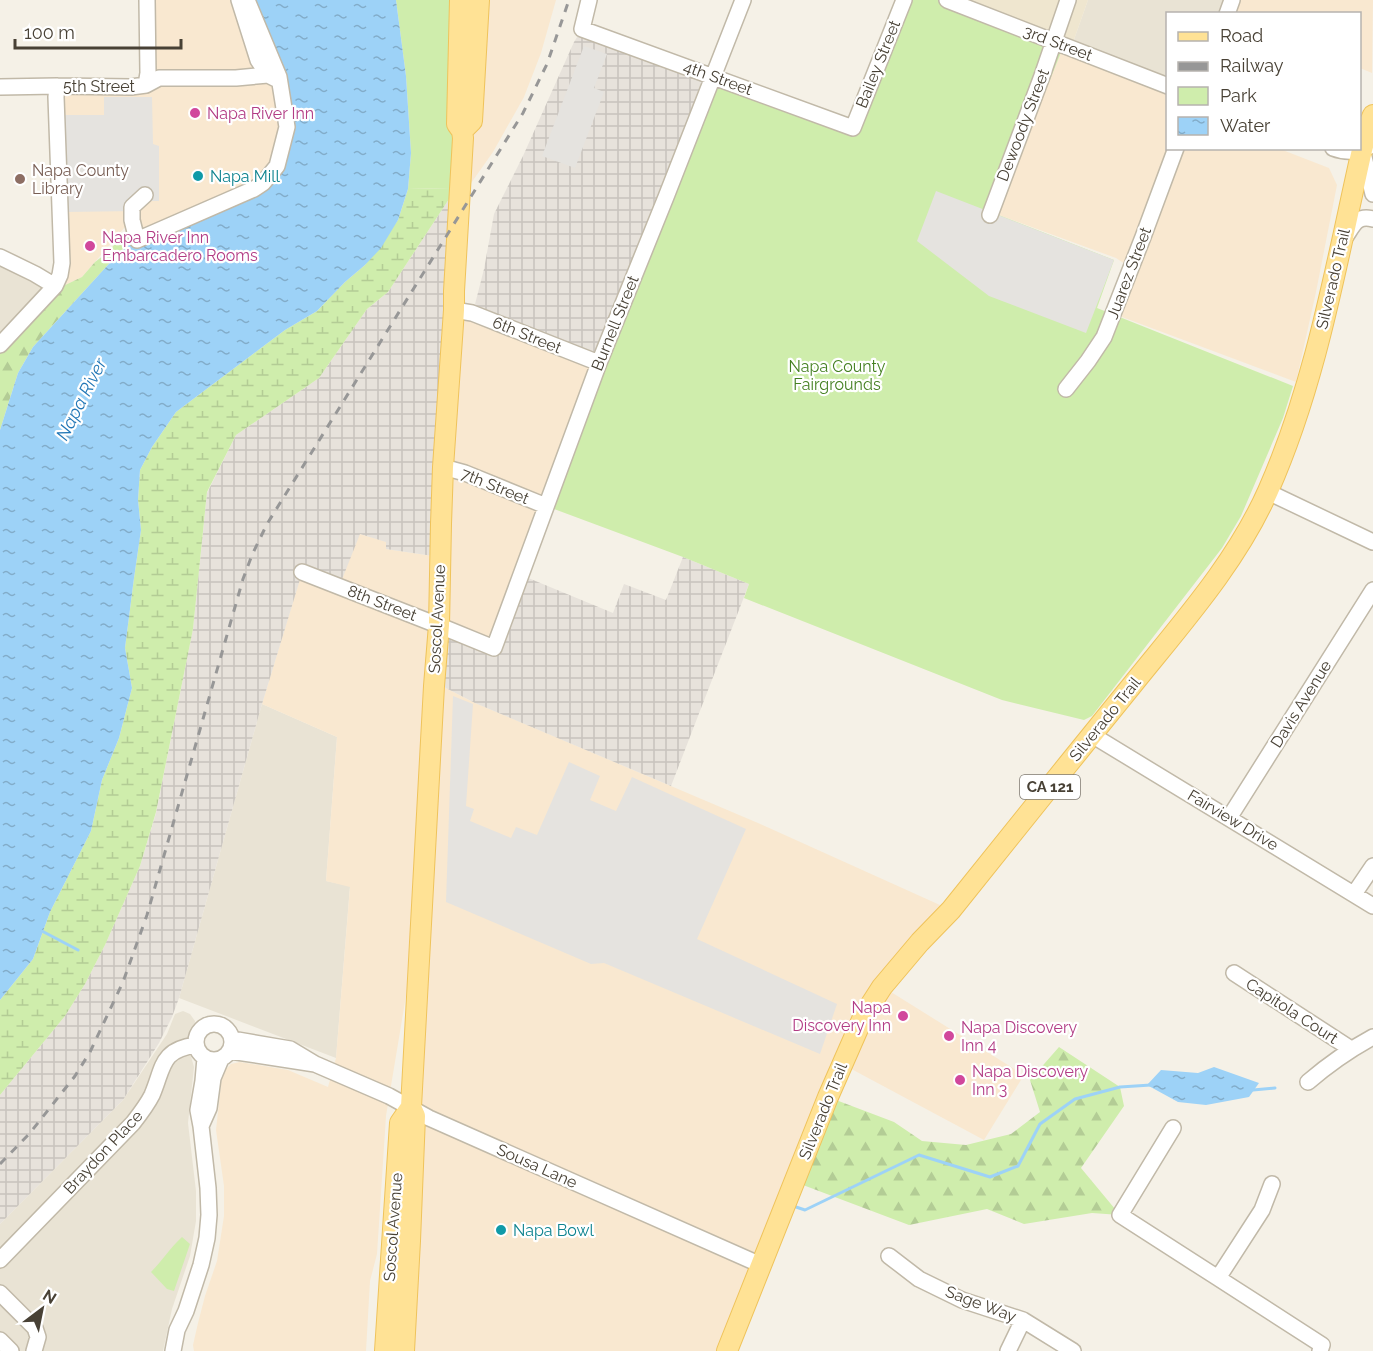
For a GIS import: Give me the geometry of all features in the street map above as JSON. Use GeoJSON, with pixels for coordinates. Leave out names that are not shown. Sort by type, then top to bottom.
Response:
{"type":"FeatureCollection","features":[{"type":"Feature","properties":{"kind":"main road","name":"Soscol Avenue"},"geometry":{"type":"LineString","coordinates":[[405,1351],[415,1116],[411,1107],[439,626],[443,467],[462,177],[462,131],[457,124],[460,0]]}},
{"type":"Feature","properties":{"kind":"main road","name":"Soscol Avenue"},"geometry":{"type":"LineString","coordinates":[[462,131],[472,121],[479,0]]}},
{"type":"Feature","properties":{"kind":"main road","name":"Silverado Trail"},"geometry":{"type":"LineString","coordinates":[[727,1351],[837,1075],[872,1000],[920,942],[951,910],[1185,620],[1233,556],[1268,492],[1296,421],[1316,352],[1341,244],[1368,147],[1369,124],[1373,115]]}},
{"type":"Feature","properties":{"kind":"main road","name":"Soscol Avenue"},"geometry":{"type":"LineString","coordinates":[[385,1351],[400,1123],[411,1107]]}},
{"type":"Feature","properties":{"kind":"street"},"geometry":{"type":"LineString","coordinates":[[146,85],[148,73],[147,0]]}},
{"type":"Feature","properties":{"kind":"street"},"geometry":{"type":"LineString","coordinates":[[239,0],[258,60],[273,76]]}},
{"type":"Feature","properties":{"kind":"street"},"geometry":{"type":"LineString","coordinates":[[145,195],[132,207],[137,240],[254,189],[263,183],[277,166],[287,127],[273,76],[247,0]]}},
{"type":"Feature","properties":{"kind":"street","name":"4th Street"},"geometry":{"type":"LineString","coordinates":[[589,0],[582,29],[853,128]]}},
{"type":"Feature","properties":{"kind":"street","name":"Burnell Street"},"geometry":{"type":"LineString","coordinates":[[494,648],[599,363],[743,0]]}},
{"type":"Feature","properties":{"kind":"street","name":"Bailey Street"},"geometry":{"type":"LineString","coordinates":[[853,128],[904,0]]}},
{"type":"Feature","properties":{"kind":"street","name":"3rd Street"},"geometry":{"type":"LineString","coordinates":[[947,0],[1166,86]]}},
{"type":"Feature","properties":{"kind":"street","name":"Dewoody Street"},"geometry":{"type":"LineString","coordinates":[[990,215],[1068,0]]}},
{"type":"Feature","properties":{"kind":"street","name":"5th Street"},"geometry":{"type":"LineString","coordinates":[[0,87],[131,87],[146,85],[159,78],[273,76]]}},
{"type":"Feature","properties":{"kind":"street"},"geometry":{"type":"LineString","coordinates":[[0,345],[55,286],[60,275],[62,263],[57,86]]}},
{"type":"Feature","properties":{"kind":"street"},"geometry":{"type":"LineString","coordinates":[[1368,147],[1373,194]]}},
{"type":"Feature","properties":{"kind":"street","name":"Juarez Street"},"geometry":{"type":"LineString","coordinates":[[1065,389],[1104,337],[1175,150]]}},
{"type":"Feature","properties":{"kind":"street"},"geometry":{"type":"LineString","coordinates":[[1338,150],[1343,152],[1353,150]]}},
{"type":"Feature","properties":{"kind":"street"},"geometry":{"type":"LineString","coordinates":[[1341,244],[1358,220],[1365,217],[1373,219]]}},
{"type":"Feature","properties":{"kind":"street"},"geometry":{"type":"LineString","coordinates":[[0,257],[55,286]]}},
{"type":"Feature","properties":{"kind":"street","name":"6th Street"},"geometry":{"type":"LineString","coordinates":[[454,310],[472,313],[599,363]]}},
{"type":"Feature","properties":{"kind":"street","name":"7th Street"},"geometry":{"type":"LineString","coordinates":[[443,467],[465,473],[546,506]]}},
{"type":"Feature","properties":{"kind":"street"},"geometry":{"type":"LineString","coordinates":[[1268,492],[1373,542]]}},
{"type":"Feature","properties":{"kind":"street","name":"8th Street"},"geometry":{"type":"LineString","coordinates":[[302,572],[494,648]]}},
{"type":"Feature","properties":{"kind":"street","name":"Davis Avenue"},"geometry":{"type":"LineString","coordinates":[[1229,818],[1373,590]]}},
{"type":"Feature","properties":{"kind":"street","name":"Fairview Drive"},"geometry":{"type":"LineString","coordinates":[[1092,735],[1373,906]]}},
{"type":"Feature","properties":{"kind":"street"},"geometry":{"type":"LineString","coordinates":[[1354,894],[1373,866]]}},
{"type":"Feature","properties":{"kind":"street","name":"Capitola Court"},"geometry":{"type":"LineString","coordinates":[[1234,973],[1351,1049]]}},
{"type":"Feature","properties":{"kind":"street"},"geometry":{"type":"LineString","coordinates":[[201,1126],[209,1108],[213,1078],[227,1049],[227,1029],[212,1024],[207,1025],[196,1037],[199,1052],[205,1058],[213,1060],[227,1049]]}},
{"type":"Feature","properties":{"kind":"street"},"geometry":{"type":"LineString","coordinates":[[1308,1082],[1331,1062],[1373,1037]]}},
{"type":"Feature","properties":{"kind":"street","name":"Braydon Place"},"geometry":{"type":"LineString","coordinates":[[0,1260],[133,1123],[149,1100],[162,1065],[170,1054],[184,1046],[196,1045]]}},
{"type":"Feature","properties":{"kind":"street","name":"Sousa Lane"},"geometry":{"type":"LineString","coordinates":[[227,1049],[315,1064],[386,1094],[429,1118],[761,1266]]}},
{"type":"Feature","properties":{"kind":"street"},"geometry":{"type":"LineString","coordinates":[[173,1351],[177,1330],[201,1266],[207,1238],[209,1215],[198,1110],[205,1058]]}},
{"type":"Feature","properties":{"kind":"street"},"geometry":{"type":"LineString","coordinates":[[1173,1128],[1120,1215],[1322,1345],[1320,1351]]}},
{"type":"Feature","properties":{"kind":"street"},"geometry":{"type":"LineString","coordinates":[[1218,1278],[1263,1210],[1272,1184]]}},
{"type":"Feature","properties":{"kind":"street","name":"Sage Way"},"geometry":{"type":"LineString","coordinates":[[890,1256],[919,1279],[962,1300],[1023,1320],[1073,1351]]}},
{"type":"Feature","properties":{"kind":"street"},"geometry":{"type":"LineString","coordinates":[[0,1293],[35,1328],[38,1337],[34,1351]]}},
{"type":"Feature","properties":{"kind":"street"},"geometry":{"type":"LineString","coordinates":[[184,1351],[186,1311]]}},
{"type":"Feature","properties":{"kind":"street"},"geometry":{"type":"LineString","coordinates":[[1008,1351],[1023,1320]]}},
{"type":"Feature","properties":{"kind":"street"},"geometry":{"type":"LineString","coordinates":[[0,1340],[11,1351]]}},
{"type":"Feature","properties":{"kind":"shaded area"},"geometry":{"type":"Polygon","coordinates":[[[147,0],[239,0],[275,79],[287,127],[270,175],[137,240],[131,220],[82,277],[59,288],[57,92],[146,84],[147,0]]]}},
{"type":"Feature","properties":{"kind":"shaded area"},"geometry":{"type":"Polygon","coordinates":[[[479,0],[556,0],[541,53],[524,97],[493,152],[469,186],[473,139],[479,0]]]}},
{"type":"Feature","properties":{"kind":"shaded area"},"geometry":{"type":"Polygon","coordinates":[[[947,0],[1088,0],[1071,48],[947,0]]]}},
{"type":"Feature","properties":{"kind":"shaded area"},"geometry":{"type":"Polygon","coordinates":[[[1088,0],[1232,0],[1227,12],[1166,12],[1166,86],[1071,48],[1088,0]]]}},
{"type":"Feature","properties":{"kind":"shaded area"},"geometry":{"type":"Polygon","coordinates":[[[1232,0],[1373,0],[1372,73],[1361,68],[1361,12],[1228,12],[1232,0]]]}},
{"type":"Feature","properties":{"kind":"shaded area"},"geometry":{"type":"Polygon","coordinates":[[[582,29],[714,77],[599,363],[472,316],[484,269],[494,214],[582,29]]]}},
{"type":"Feature","properties":{"kind":"shaded area"},"geometry":{"type":"Polygon","coordinates":[[[1064,45],[1166,86],[1166,150],[1283,150],[1329,168],[1337,185],[1296,382],[1114,314],[1131,268],[1116,258],[996,214],[1064,45]]]}},
{"type":"Feature","properties":{"kind":"shaded area"},"geometry":{"type":"Polygon","coordinates":[[[584,46],[607,54],[594,88],[604,92],[575,168],[542,156],[584,46]]]}},
{"type":"Feature","properties":{"kind":"shaded area"},"geometry":{"type":"Polygon","coordinates":[[[104,97],[152,97],[153,144],[159,146],[159,201],[146,201],[136,211],[66,212],[65,115],[104,115],[104,97]]]}},
{"type":"Feature","properties":{"kind":"shaded area"},"geometry":{"type":"Polygon","coordinates":[[[936,191],[1114,260],[1086,333],[989,296],[917,241],[936,191]]]}},
{"type":"Feature","properties":{"kind":"shaded area"},"geometry":{"type":"Polygon","coordinates":[[[451,196],[433,556],[386,549],[386,542],[360,534],[339,587],[302,573],[172,1017],[159,1043],[123,1100],[0,1224],[0,1095],[65,1016],[85,984],[140,866],[156,813],[193,629],[207,493],[236,435],[319,378],[367,309],[388,292],[451,196]]]}},
{"type":"Feature","properties":{"kind":"shaded area"},"geometry":{"type":"Polygon","coordinates":[[[0,258],[59,288],[0,340],[0,258]]]}},
{"type":"Feature","properties":{"kind":"shaded area"},"geometry":{"type":"Polygon","coordinates":[[[461,314],[599,363],[494,648],[445,628],[461,314]]]}},
{"type":"Feature","properties":{"kind":"shaded area"},"geometry":{"type":"Polygon","coordinates":[[[360,534],[387,542],[386,549],[433,556],[410,972],[386,1116],[377,1254],[370,1281],[366,1351],[194,1351],[193,1345],[198,1323],[217,1261],[224,1216],[224,1186],[216,1130],[222,1075],[231,1064],[240,1062],[288,1070],[328,1087],[336,1058],[350,887],[326,881],[337,737],[262,704],[302,572],[360,534]]]}},
{"type":"Feature","properties":{"kind":"shaded area"},"geometry":{"type":"Polygon","coordinates":[[[683,557],[749,584],[671,786],[475,703],[442,686],[445,628],[494,648],[521,575],[613,613],[624,584],[666,600],[683,557]]]}},
{"type":"Feature","properties":{"kind":"shaded area"},"geometry":{"type":"Polygon","coordinates":[[[442,686],[473,702],[758,823],[951,910],[883,987],[1024,1075],[984,1140],[842,1064],[727,1351],[404,1351],[442,686]]]}},
{"type":"Feature","properties":{"kind":"shaded area"},"geometry":{"type":"Polygon","coordinates":[[[453,696],[473,704],[466,806],[474,809],[470,821],[511,838],[516,827],[537,835],[569,762],[600,776],[590,800],[616,811],[632,777],[746,829],[697,939],[837,1004],[820,1054],[604,963],[591,964],[446,902],[453,696]]]}},
{"type":"Feature","properties":{"kind":"shaded area"},"geometry":{"type":"Polygon","coordinates":[[[262,704],[337,737],[326,881],[350,886],[336,1058],[179,998],[262,704]]]}},
{"type":"Feature","properties":{"kind":"shaded area"},"geometry":{"type":"Polygon","coordinates":[[[183,1011],[190,1014],[195,1021],[194,1029],[188,1036],[194,1067],[188,1123],[196,1191],[196,1221],[190,1256],[172,1309],[163,1351],[0,1351],[0,1224],[123,1100],[167,1034],[175,1014],[183,1011]]]}},
{"type":"Feature","properties":{"kind":"green space"},"geometry":{"type":"Polygon","coordinates":[[[396,0],[460,0],[451,188],[408,189],[411,153],[406,76],[396,0]]]}},
{"type":"Feature","properties":{"kind":"green space","name":"Napa County Fairgrounds"},"geometry":{"type":"Polygon","coordinates":[[[904,0],[947,0],[1064,45],[996,214],[1114,260],[1097,308],[1293,386],[1283,418],[1241,516],[1222,548],[1092,716],[1084,720],[1002,700],[744,598],[749,584],[546,506],[714,77],[853,128],[904,0]]]}},
{"type":"Feature","properties":{"kind":"green space"},"geometry":{"type":"Polygon","coordinates":[[[451,188],[451,196],[388,292],[367,309],[319,378],[236,435],[207,492],[193,629],[156,812],[140,866],[85,984],[65,1016],[0,1095],[0,1000],[33,959],[50,912],[91,831],[102,780],[119,738],[132,688],[125,648],[141,530],[138,500],[140,470],[152,447],[176,412],[285,330],[317,311],[365,265],[398,220],[408,189],[451,188]]]}},
{"type":"Feature","properties":{"kind":"green space"},"geometry":{"type":"Polygon","coordinates":[[[126,231],[130,242],[33,347],[18,373],[0,430],[0,345],[59,288],[82,277],[126,231]]]}},
{"type":"Feature","properties":{"kind":"green space"},"geometry":{"type":"Polygon","coordinates":[[[1059,1047],[1120,1087],[1124,1106],[1081,1168],[1120,1215],[1092,1213],[1024,1224],[987,1209],[909,1225],[795,1182],[828,1097],[894,1122],[922,1141],[966,1145],[1011,1134],[1040,1112],[1030,1080],[1059,1047]]]}},
{"type":"Feature","properties":{"kind":"green space"},"geometry":{"type":"Polygon","coordinates":[[[182,1237],[190,1244],[174,1291],[167,1289],[151,1272],[182,1237]]]}},
{"type":"Feature","properties":{"kind":"water","name":"Napa River"},"geometry":{"type":"Polygon","coordinates":[[[253,0],[396,0],[406,76],[411,153],[408,189],[398,220],[381,248],[365,265],[317,311],[285,330],[176,412],[152,447],[140,470],[138,500],[141,530],[125,648],[132,688],[119,738],[102,780],[91,831],[50,912],[33,959],[0,1000],[0,430],[18,373],[33,347],[130,242],[132,245],[255,193],[290,132],[253,0]]]}},
{"type":"Feature","properties":{"kind":"water"},"geometry":{"type":"Polygon","coordinates":[[[1214,1067],[1259,1083],[1249,1097],[1206,1105],[1178,1102],[1147,1085],[1161,1070],[1198,1073],[1214,1067]]]}},
{"type":"Feature","properties":{"kind":"waterway"},"geometry":{"type":"LineString","coordinates":[[40,930],[78,950]]}},
{"type":"Feature","properties":{"kind":"waterway"},"geometry":{"type":"LineString","coordinates":[[796,1207],[805,1210],[919,1155],[990,1177],[1018,1166],[1040,1124],[1075,1099],[1120,1087],[1151,1085]]}},
{"type":"Feature","properties":{"kind":"waterway"},"geometry":{"type":"LineString","coordinates":[[1253,1090],[1275,1088]]}},
{"type":"Feature","properties":{"kind":"railway"},"geometry":{"type":"LineString","coordinates":[[0,1164],[30,1133],[75,1076],[90,1052],[123,982],[147,915],[243,579],[267,524],[523,113],[547,64],[569,0]]}},
{"type":"Feature","properties":{"kind":"place","name":"Napa River Inn"},"geometry":{"type":"Point","coordinates":[195,113]}},
{"type":"Feature","properties":{"kind":"place","name":"Napa Mill"},"geometry":{"type":"Point","coordinates":[198,176]}},
{"type":"Feature","properties":{"kind":"place","name":"Napa County Library"},"geometry":{"type":"Point","coordinates":[20,179]}},
{"type":"Feature","properties":{"kind":"place","name":"Napa River Inn Embarcadero Rooms"},"geometry":{"type":"Point","coordinates":[90,246]}},
{"type":"Feature","properties":{"kind":"place","name":"Napa Discovery Inn"},"geometry":{"type":"Point","coordinates":[903,1016]}},
{"type":"Feature","properties":{"kind":"place","name":"Napa Discovery Inn 4"},"geometry":{"type":"Point","coordinates":[949,1036]}},
{"type":"Feature","properties":{"kind":"place","name":"Napa Discovery Inn 3"},"geometry":{"type":"Point","coordinates":[960,1080]}},
{"type":"Feature","properties":{"kind":"place","name":"Napa Bowl"},"geometry":{"type":"Point","coordinates":[501,1230]}}]}
